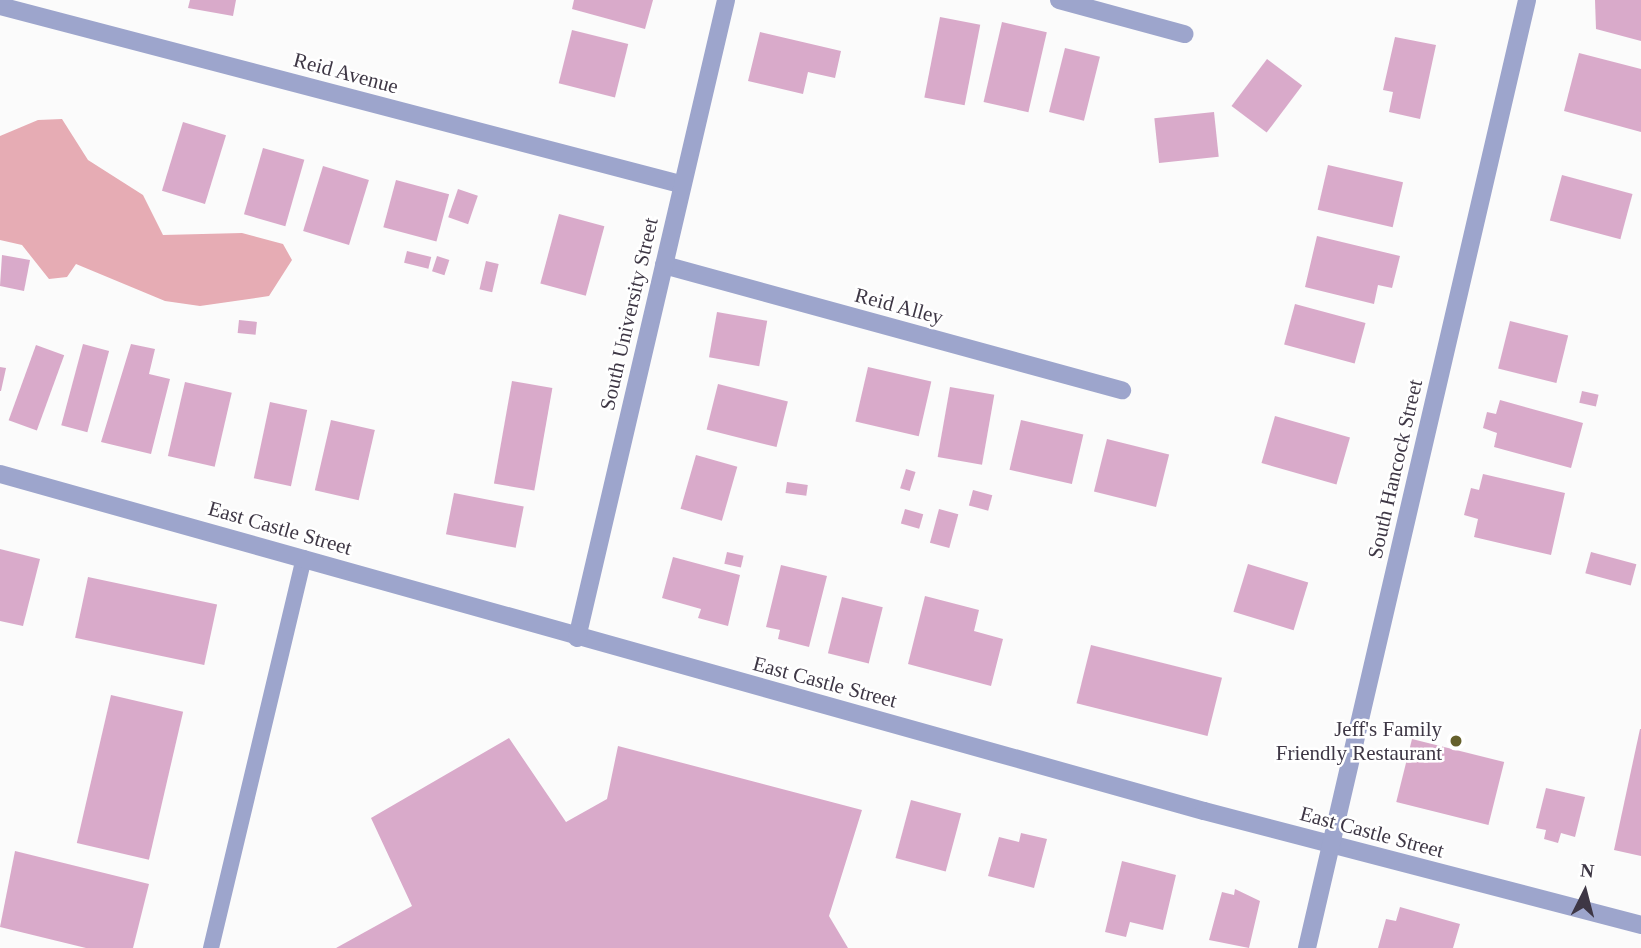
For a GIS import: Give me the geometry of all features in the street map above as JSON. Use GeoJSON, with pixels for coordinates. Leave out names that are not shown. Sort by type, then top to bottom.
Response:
{"type":"FeatureCollection","features":[{"type":"Feature","properties":{"kind":"street","name":"South University Street"},"geometry":{"type":"LineString","coordinates":[[577,638],[664,265],[680,184],[726,0]]}},
{"type":"Feature","properties":{"kind":"street"},"geometry":{"type":"LineString","coordinates":[[1059,0],[1184,34]]}},
{"type":"Feature","properties":{"kind":"street","name":"South Hancock Street"},"geometry":{"type":"LineString","coordinates":[[1307,948],[1527,0]]}},
{"type":"Feature","properties":{"kind":"street","name":"Reid Avenue"},"geometry":{"type":"LineString","coordinates":[[0,6],[680,184]]}},
{"type":"Feature","properties":{"kind":"street","name":"Reid Alley"},"geometry":{"type":"LineString","coordinates":[[664,265],[1122,390]]}},
{"type":"Feature","properties":{"kind":"street","name":"East Castle Street"},"geometry":{"type":"LineString","coordinates":[[0,474],[304,558],[577,638],[1332,846],[1641,925]]}},
{"type":"Feature","properties":{"kind":"lane"},"geometry":{"type":"LineString","coordinates":[[211,948],[304,558]]}},
{"type":"Feature","properties":{"kind":"shaded area"},"geometry":{"type":"Polygon","coordinates":[[[62,119],[88,160],[143,195],[163,235],[242,233],[283,244],[292,260],[269,296],[200,306],[165,301],[76,264],[67,277],[49,279],[22,245],[0,240],[0,136],[38,120],[62,119]]]}},
{"type":"Feature","properties":{"kind":"building"},"geometry":{"type":"Polygon","coordinates":[[[190,0],[236,0],[233,16],[188,8],[190,0]]]}},
{"type":"Feature","properties":{"kind":"building"},"geometry":{"type":"Polygon","coordinates":[[[574,0],[653,0],[645,29],[572,9],[574,0]]]}},
{"type":"Feature","properties":{"kind":"building"},"geometry":{"type":"Polygon","coordinates":[[[1595,0],[1641,0],[1641,41],[1596,29],[1595,0]]]}},
{"type":"Feature","properties":{"kind":"building"},"geometry":{"type":"Polygon","coordinates":[[[940,17],[980,25],[965,105],[924,97],[940,17]]]}},
{"type":"Feature","properties":{"kind":"building"},"geometry":{"type":"Polygon","coordinates":[[[1002,22],[1047,32],[1028,112],[984,102],[1002,22]]]}},
{"type":"Feature","properties":{"kind":"building"},"geometry":{"type":"Polygon","coordinates":[[[572,30],[628,44],[615,97],[559,83],[572,30]]]}},
{"type":"Feature","properties":{"kind":"building"},"geometry":{"type":"Polygon","coordinates":[[[760,32],[841,51],[835,78],[808,72],[803,94],[748,81],[760,32]]]}},
{"type":"Feature","properties":{"kind":"building"},"geometry":{"type":"Polygon","coordinates":[[[1395,37],[1436,45],[1420,119],[1389,112],[1393,92],[1383,90],[1395,37]]]}},
{"type":"Feature","properties":{"kind":"building"},"geometry":{"type":"Polygon","coordinates":[[[1065,48],[1100,57],[1084,121],[1049,112],[1065,48]]]}},
{"type":"Feature","properties":{"kind":"building"},"geometry":{"type":"Polygon","coordinates":[[[1579,53],[1641,69],[1641,132],[1564,111],[1579,53]]]}},
{"type":"Feature","properties":{"kind":"building"},"geometry":{"type":"Polygon","coordinates":[[[1267,59],[1302,85],[1267,133],[1231,106],[1267,59]]]}},
{"type":"Feature","properties":{"kind":"building"},"geometry":{"type":"Polygon","coordinates":[[[1214,112],[1219,157],[1159,163],[1154,118],[1214,112]]]}},
{"type":"Feature","properties":{"kind":"building"},"geometry":{"type":"Polygon","coordinates":[[[183,122],[226,135],[205,204],[162,191],[183,122]]]}},
{"type":"Feature","properties":{"kind":"building"},"geometry":{"type":"Polygon","coordinates":[[[263,148],[304,160],[285,226],[244,214],[263,148]]]}},
{"type":"Feature","properties":{"kind":"building"},"geometry":{"type":"Polygon","coordinates":[[[1328,165],[1403,182],[1393,227],[1318,210],[1328,165]]]}},
{"type":"Feature","properties":{"kind":"building"},"geometry":{"type":"Polygon","coordinates":[[[323,166],[369,180],[349,245],[303,231],[323,166]]]}},
{"type":"Feature","properties":{"kind":"building"},"geometry":{"type":"Polygon","coordinates":[[[1562,175],[1633,194],[1620,239],[1550,220],[1562,175]]]}},
{"type":"Feature","properties":{"kind":"building"},"geometry":{"type":"Polygon","coordinates":[[[396,180],[449,194],[436,242],[383,227],[396,180]]]}},
{"type":"Feature","properties":{"kind":"building"},"geometry":{"type":"Polygon","coordinates":[[[458,189],[478,196],[468,224],[448,217],[458,189]]]}},
{"type":"Feature","properties":{"kind":"building"},"geometry":{"type":"Polygon","coordinates":[[[559,214],[604,226],[586,296],[540,284],[559,214]]]}},
{"type":"Feature","properties":{"kind":"building"},"geometry":{"type":"Polygon","coordinates":[[[1317,236],[1400,256],[1392,288],[1378,285],[1374,304],[1305,287],[1317,236]]]}},
{"type":"Feature","properties":{"kind":"building"},"geometry":{"type":"Polygon","coordinates":[[[407,251],[431,257],[428,269],[404,263],[407,251]]]}},
{"type":"Feature","properties":{"kind":"building"},"geometry":{"type":"Polygon","coordinates":[[[2,255],[30,260],[24,291],[0,286],[2,255]]]}},
{"type":"Feature","properties":{"kind":"building"},"geometry":{"type":"Polygon","coordinates":[[[437,256],[449,260],[444,275],[432,271],[437,256]]]}},
{"type":"Feature","properties":{"kind":"building"},"geometry":{"type":"Polygon","coordinates":[[[486,261],[499,264],[492,292],[479,289],[486,261]]]}},
{"type":"Feature","properties":{"kind":"building"},"geometry":{"type":"Polygon","coordinates":[[[1295,304],[1366,323],[1355,363],[1284,345],[1295,304]]]}},
{"type":"Feature","properties":{"kind":"building"},"geometry":{"type":"Polygon","coordinates":[[[717,312],[767,321],[759,366],[709,357],[717,312]]]}},
{"type":"Feature","properties":{"kind":"building"},"geometry":{"type":"Polygon","coordinates":[[[239,320],[257,322],[256,335],[238,333],[239,320]]]}},
{"type":"Feature","properties":{"kind":"building"},"geometry":{"type":"Polygon","coordinates":[[[1510,321],[1568,336],[1556,383],[1498,369],[1510,321]]]}},
{"type":"Feature","properties":{"kind":"building"},"geometry":{"type":"Polygon","coordinates":[[[83,344],[109,351],[87,432],[61,425],[83,344]]]}},
{"type":"Feature","properties":{"kind":"building"},"geometry":{"type":"Polygon","coordinates":[[[131,344],[155,349],[149,374],[170,379],[151,454],[101,442],[131,344]]]}},
{"type":"Feature","properties":{"kind":"building"},"geometry":{"type":"Polygon","coordinates":[[[36,345],[64,355],[37,430],[9,420],[36,345]]]}},
{"type":"Feature","properties":{"kind":"building"},"geometry":{"type":"Polygon","coordinates":[[[0,367],[6,368],[1,391],[0,391],[0,367]]]}},
{"type":"Feature","properties":{"kind":"building"},"geometry":{"type":"Polygon","coordinates":[[[868,367],[931,382],[919,436],[855,422],[868,367]]]}},
{"type":"Feature","properties":{"kind":"building"},"geometry":{"type":"Polygon","coordinates":[[[512,381],[552,388],[534,491],[494,483],[512,381]]]}},
{"type":"Feature","properties":{"kind":"building"},"geometry":{"type":"Polygon","coordinates":[[[185,382],[232,393],[215,467],[168,456],[185,382]]]}},
{"type":"Feature","properties":{"kind":"building"},"geometry":{"type":"Polygon","coordinates":[[[718,384],[788,401],[776,447],[707,430],[718,384]]]}},
{"type":"Feature","properties":{"kind":"building"},"geometry":{"type":"Polygon","coordinates":[[[950,387],[994,395],[982,465],[938,457],[950,387]]]}},
{"type":"Feature","properties":{"kind":"building"},"geometry":{"type":"Polygon","coordinates":[[[1582,391],[1599,395],[1596,407],[1579,403],[1582,391]]]}},
{"type":"Feature","properties":{"kind":"building"},"geometry":{"type":"Polygon","coordinates":[[[1500,400],[1583,423],[1571,468],[1494,447],[1497,433],[1483,428],[1487,412],[1496,414],[1500,400]]]}},
{"type":"Feature","properties":{"kind":"building"},"geometry":{"type":"Polygon","coordinates":[[[270,402],[307,410],[291,486],[254,478],[270,402]]]}},
{"type":"Feature","properties":{"kind":"building"},"geometry":{"type":"Polygon","coordinates":[[[1275,416],[1350,437],[1336,485],[1261,463],[1275,416]]]}},
{"type":"Feature","properties":{"kind":"building"},"geometry":{"type":"Polygon","coordinates":[[[331,420],[375,430],[359,500],[315,490],[331,420]]]}},
{"type":"Feature","properties":{"kind":"building"},"geometry":{"type":"Polygon","coordinates":[[[1021,420],[1083,434],[1072,484],[1010,470],[1021,420]]]}},
{"type":"Feature","properties":{"kind":"building"},"geometry":{"type":"Polygon","coordinates":[[[1107,439],[1169,454],[1156,507],[1094,491],[1107,439]]]}},
{"type":"Feature","properties":{"kind":"building"},"geometry":{"type":"Polygon","coordinates":[[[696,455],[737,467],[722,521],[681,509],[696,455]]]}},
{"type":"Feature","properties":{"kind":"building"},"geometry":{"type":"Polygon","coordinates":[[[906,469],[916,472],[910,491],[900,488],[906,469]]]}},
{"type":"Feature","properties":{"kind":"building"},"geometry":{"type":"Polygon","coordinates":[[[1483,474],[1565,493],[1551,555],[1474,537],[1478,519],[1464,515],[1471,488],[1479,490],[1483,474]]]}},
{"type":"Feature","properties":{"kind":"building"},"geometry":{"type":"Polygon","coordinates":[[[787,482],[808,485],[806,496],[785,493],[787,482]]]}},
{"type":"Feature","properties":{"kind":"building"},"geometry":{"type":"Polygon","coordinates":[[[973,490],[992,495],[988,511],[969,505],[973,490]]]}},
{"type":"Feature","properties":{"kind":"building"},"geometry":{"type":"Polygon","coordinates":[[[454,493],[524,507],[516,548],[446,534],[454,493]]]}},
{"type":"Feature","properties":{"kind":"building"},"geometry":{"type":"Polygon","coordinates":[[[905,509],[923,514],[919,529],[901,523],[905,509]]]}},
{"type":"Feature","properties":{"kind":"building"},"geometry":{"type":"Polygon","coordinates":[[[939,509],[958,514],[949,548],[930,543],[939,509]]]}},
{"type":"Feature","properties":{"kind":"building"},"geometry":{"type":"Polygon","coordinates":[[[0,549],[40,559],[23,626],[0,621],[0,549]]]}},
{"type":"Feature","properties":{"kind":"building"},"geometry":{"type":"Polygon","coordinates":[[[727,552],[744,556],[741,568],[724,564],[727,552]]]}},
{"type":"Feature","properties":{"kind":"building"},"geometry":{"type":"Polygon","coordinates":[[[1591,552],[1636,564],[1631,585],[1585,573],[1591,552]]]}},
{"type":"Feature","properties":{"kind":"building"},"geometry":{"type":"Polygon","coordinates":[[[673,557],[740,575],[728,626],[698,618],[701,609],[662,598],[673,557]]]}},
{"type":"Feature","properties":{"kind":"building"},"geometry":{"type":"Polygon","coordinates":[[[1248,564],[1308,582],[1294,630],[1233,612],[1248,564]]]}},
{"type":"Feature","properties":{"kind":"building"},"geometry":{"type":"Polygon","coordinates":[[[781,565],[827,576],[809,647],[778,639],[780,630],[766,627],[781,565]]]}},
{"type":"Feature","properties":{"kind":"building"},"geometry":{"type":"Polygon","coordinates":[[[88,577],[217,604],[204,665],[75,638],[88,577]]]}},
{"type":"Feature","properties":{"kind":"building"},"geometry":{"type":"Polygon","coordinates":[[[925,596],[979,610],[974,631],[1003,639],[991,686],[908,664],[925,596]]]}},
{"type":"Feature","properties":{"kind":"building"},"geometry":{"type":"Polygon","coordinates":[[[842,597],[883,607],[869,663],[828,653],[842,597]]]}},
{"type":"Feature","properties":{"kind":"building"},"geometry":{"type":"Polygon","coordinates":[[[1091,645],[1222,678],[1207,736],[1076,703],[1091,645]]]}},
{"type":"Feature","properties":{"kind":"building"},"geometry":{"type":"Polygon","coordinates":[[[111,695],[183,712],[149,860],[77,843],[111,695]]]}},
{"type":"Feature","properties":{"kind":"building"},"geometry":{"type":"Polygon","coordinates":[[[1641,729],[1641,856],[1614,850],[1641,729]]]}},
{"type":"Feature","properties":{"kind":"building"},"geometry":{"type":"Polygon","coordinates":[[[509,738],[566,822],[607,799],[618,746],[862,810],[829,916],[848,948],[336,948],[412,906],[371,818],[509,738]]]}},
{"type":"Feature","properties":{"kind":"building"},"geometry":{"type":"Polygon","coordinates":[[[1412,739],[1504,762],[1488,825],[1396,802],[1412,739]]]}},
{"type":"Feature","properties":{"kind":"building"},"geometry":{"type":"Polygon","coordinates":[[[1546,788],[1585,797],[1575,837],[1561,833],[1558,843],[1544,839],[1546,830],[1536,828],[1546,788]]]}},
{"type":"Feature","properties":{"kind":"building"},"geometry":{"type":"Polygon","coordinates":[[[911,800],[961,813],[946,871],[895,858],[911,800]]]}},
{"type":"Feature","properties":{"kind":"building"},"geometry":{"type":"Polygon","coordinates":[[[1021,833],[1047,839],[1034,888],[988,876],[999,837],[1019,842],[1021,833]]]}},
{"type":"Feature","properties":{"kind":"building"},"geometry":{"type":"Polygon","coordinates":[[[15,851],[149,884],[133,948],[86,948],[0,927],[15,851]]]}},
{"type":"Feature","properties":{"kind":"building"},"geometry":{"type":"Polygon","coordinates":[[[1122,861],[1176,875],[1163,930],[1130,922],[1126,937],[1105,932],[1122,861]]]}},
{"type":"Feature","properties":{"kind":"building"},"geometry":{"type":"Polygon","coordinates":[[[1235,889],[1260,901],[1249,948],[1209,940],[1222,892],[1234,895],[1235,889]]]}},
{"type":"Feature","properties":{"kind":"building"},"geometry":{"type":"Polygon","coordinates":[[[1400,907],[1460,924],[1453,948],[1378,948],[1386,919],[1396,921],[1400,907]]]}},
{"type":"Feature","properties":{"kind":"place","name":"Jeff's Family Friendly Restaurant"},"geometry":{"type":"Point","coordinates":[1456,741]}}]}
